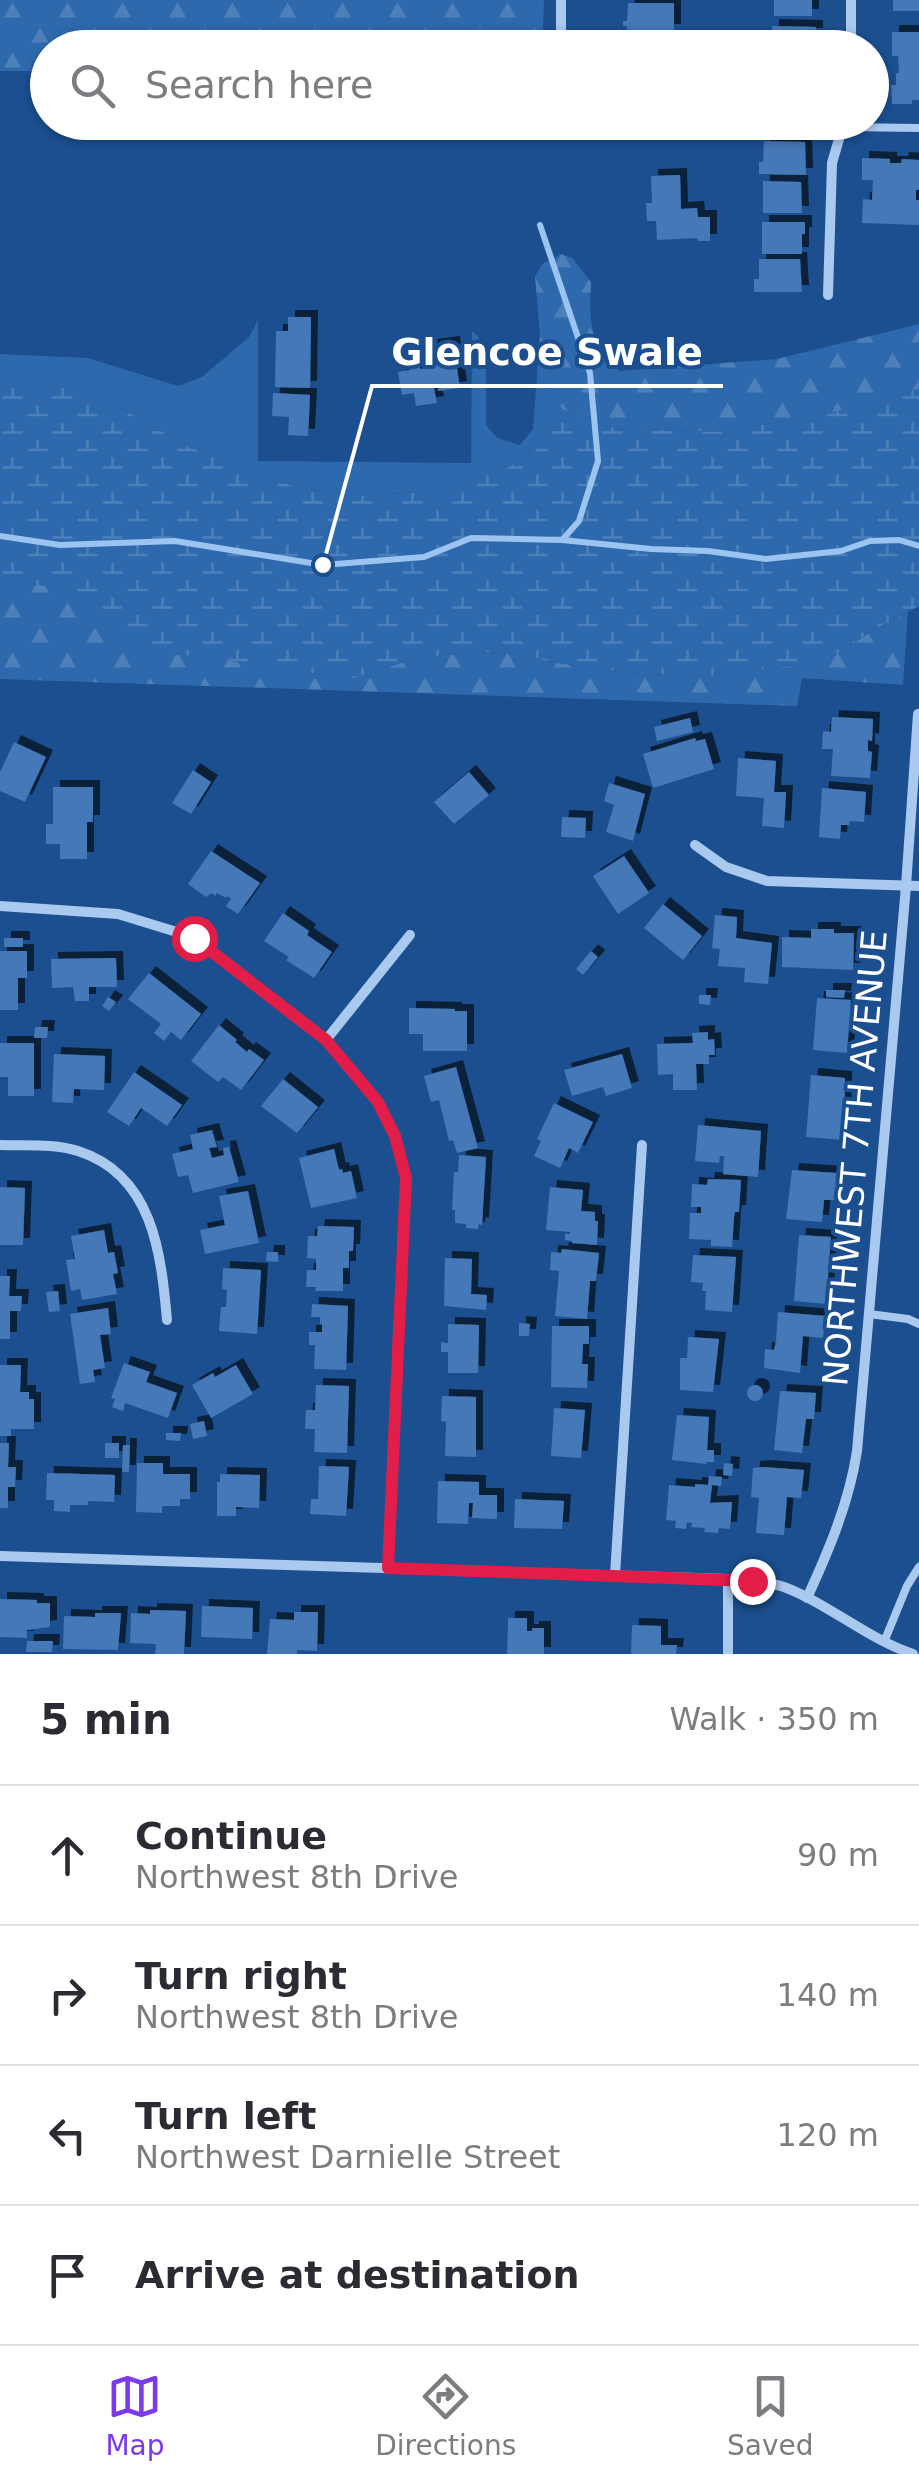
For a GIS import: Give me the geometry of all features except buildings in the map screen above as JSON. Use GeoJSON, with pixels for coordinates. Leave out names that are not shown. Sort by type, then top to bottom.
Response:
{"type":"FeatureCollection","features":[{"type":"Feature","properties":{"kind":"street"},"geometry":{"type":"LineString","coordinates":[[561,0],[561,30]]}},
{"type":"Feature","properties":{"kind":"street"},"geometry":{"type":"LineString","coordinates":[[851,30],[852,0]]}},
{"type":"Feature","properties":{"kind":"street"},"geometry":{"type":"LineString","coordinates":[[828,295],[832,164],[839,140]]}},
{"type":"Feature","properties":{"kind":"street","name":"NORTHWEST 7TH AVENUE"},"geometry":{"type":"LineString","coordinates":[[807,1598],[841,1518],[854,1474],[918,714]]}},
{"type":"Feature","properties":{"kind":"street"},"geometry":{"type":"LineString","coordinates":[[695,845],[726,867],[767,881],[919,886]]}},
{"type":"Feature","properties":{"kind":"street"},"geometry":{"type":"LineString","coordinates":[[0,906],[118,914],[194,938],[326,1040],[378,1102],[395,1136],[406,1178],[388,1568]]}},
{"type":"Feature","properties":{"kind":"street"},"geometry":{"type":"LineString","coordinates":[[326,1040],[410,935]]}},
{"type":"Feature","properties":{"kind":"street"},"geometry":{"type":"LineString","coordinates":[[0,1145],[78,1150],[112,1168],[138,1197],[154,1230],[166,1320]]}},
{"type":"Feature","properties":{"kind":"street"},"geometry":{"type":"LineString","coordinates":[[615,1576],[642,1145]]}},
{"type":"Feature","properties":{"kind":"street"},"geometry":{"type":"LineString","coordinates":[[0,1556],[728,1579],[780,1586],[913,1654]]}},
{"type":"Feature","properties":{"kind":"street"},"geometry":{"type":"LineString","coordinates":[[728,1579],[728,1654]]}},
{"type":"Feature","properties":{"kind":"lane"},"geometry":{"type":"LineString","coordinates":[[889,127],[919,128]]}},
{"type":"Feature","properties":{"kind":"lane"},"geometry":{"type":"LineString","coordinates":[[869,1314],[919,1324]]}},
{"type":"Feature","properties":{"kind":"lane"},"geometry":{"type":"LineString","coordinates":[[884,1642],[919,1566]]}},
{"type":"Feature","properties":{"kind":"green space"},"geometry":{"type":"Polygon","coordinates":[[[0,0],[544,0],[543,30],[30,30],[30,71],[0,71],[0,0]]]}},
{"type":"Feature","properties":{"kind":"green space"},"geometry":{"type":"Polygon","coordinates":[[[561,254],[572,258],[591,282],[590,309],[596,340],[619,371],[777,359],[919,324],[919,389],[834,412],[723,432],[615,428],[563,410],[537,375],[540,335],[535,277],[542,264],[561,254]]]}},
{"type":"Feature","properties":{"kind":"green space"},"geometry":{"type":"Polygon","coordinates":[[[258,320],[258,461],[471,463],[472,331],[478,336],[486,369],[486,425],[497,438],[520,445],[533,429],[537,375],[563,410],[542,446],[509,467],[446,490],[361,496],[295,487],[187,446],[108,401],[21,384],[0,390],[0,354],[88,358],[178,386],[202,377],[249,337],[258,320]]]}},
{"type":"Feature","properties":{"kind":"green space"},"geometry":{"type":"Polygon","coordinates":[[[20,384],[70,389],[108,401],[187,446],[295,487],[361,496],[446,490],[509,467],[542,446],[563,410],[615,428],[723,432],[834,412],[919,389],[919,606],[824,662],[702,677],[550,662],[517,652],[410,660],[351,679],[190,655],[162,655],[126,640],[47,586],[0,581],[0,390],[20,384]]]}},
{"type":"Feature","properties":{"kind":"green space"},"geometry":{"type":"Polygon","coordinates":[[[0,581],[47,586],[162,655],[190,655],[351,679],[410,660],[517,652],[550,662],[702,677],[824,662],[908,612],[903,685],[802,678],[797,706],[0,679],[0,581]]]}},
{"type":"Feature","properties":{"kind":"waterway"},"geometry":{"type":"LineString","coordinates":[[540,225],[590,373],[598,461],[579,521],[563,539]]}},
{"type":"Feature","properties":{"kind":"waterway"},"geometry":{"type":"LineString","coordinates":[[0,536],[60,545],[175,541],[323,565],[424,557],[471,538],[562,540],[766,559],[841,551],[870,541],[899,540],[919,546]]}},
{"type":"Feature","properties":{"kind":"place","name":"Glencoe Swale"},"geometry":{"type":"Point","coordinates":[323,565]}},
{"type":"Feature","properties":{"kind":"route"},"geometry":{"type":"LineString","coordinates":[[194,938],[326,1040],[378,1102],[395,1136],[406,1178],[388,1568],[752,1581]]}}]}
